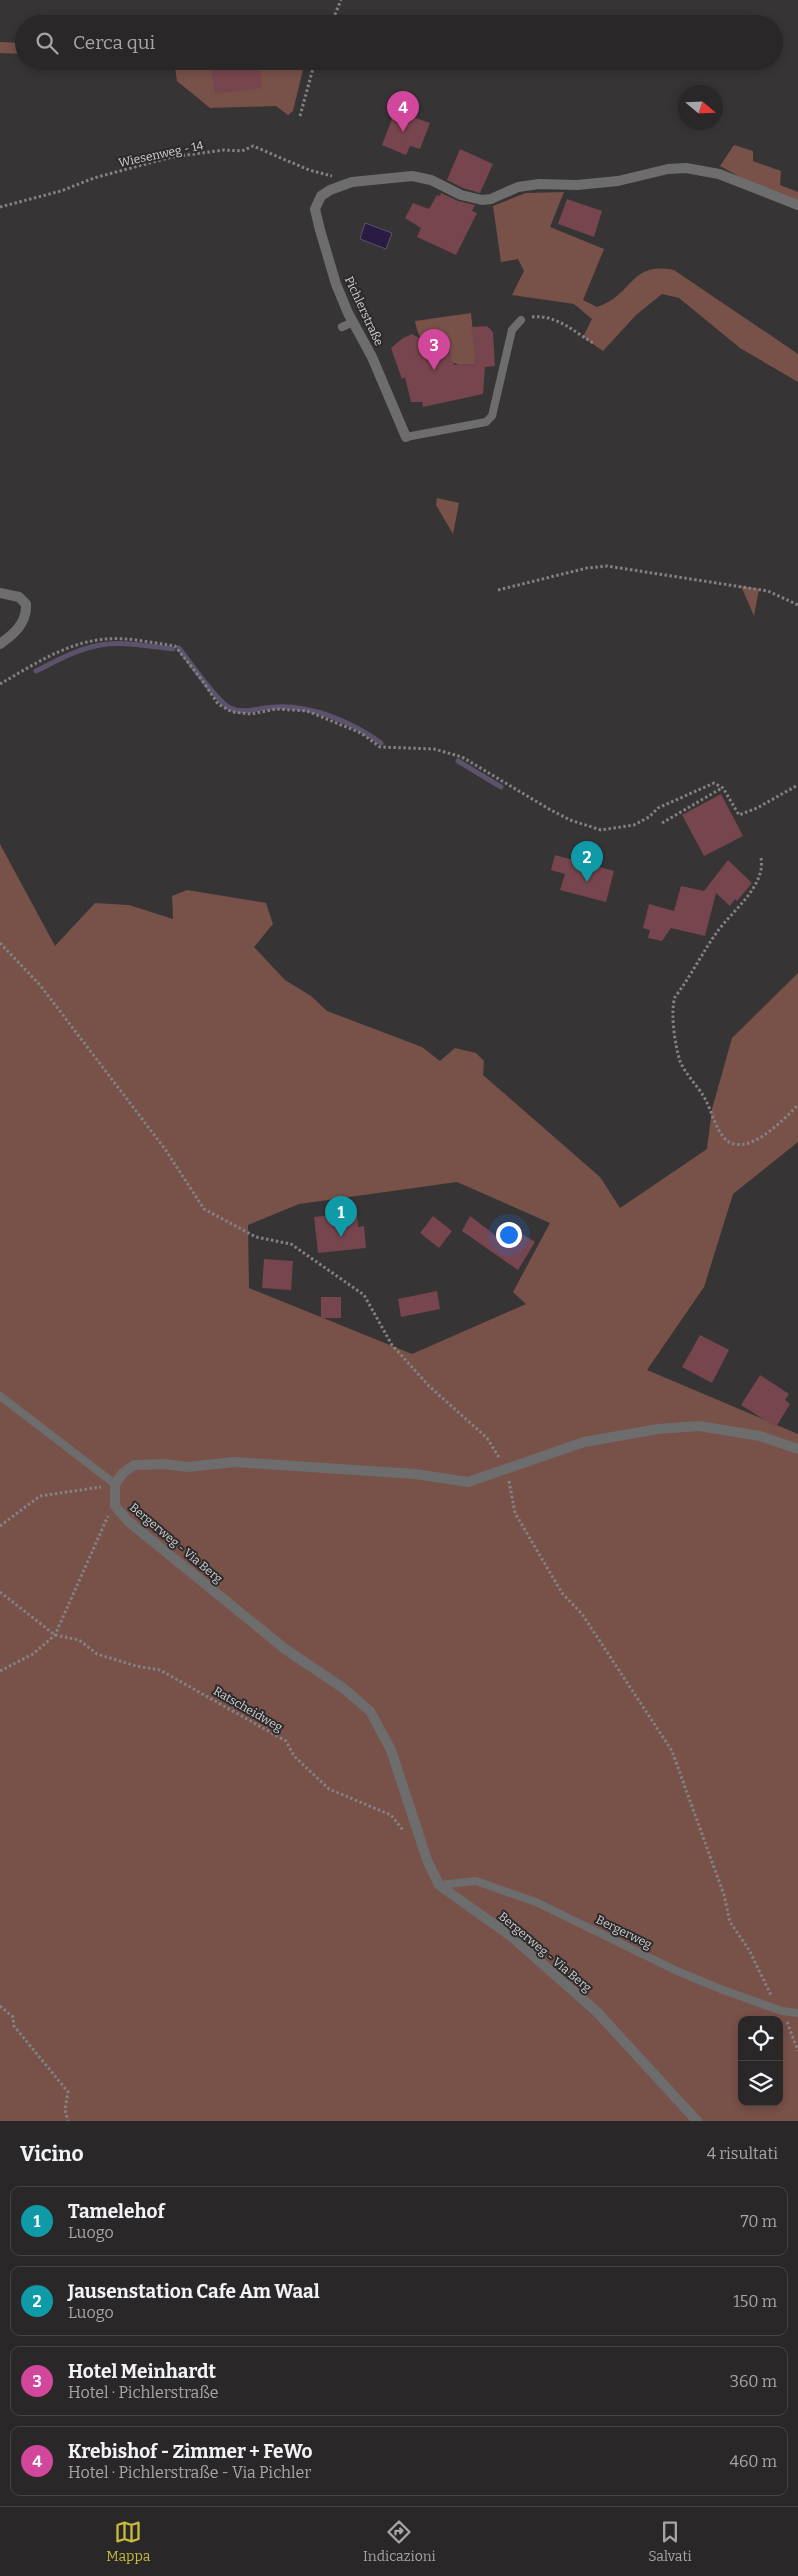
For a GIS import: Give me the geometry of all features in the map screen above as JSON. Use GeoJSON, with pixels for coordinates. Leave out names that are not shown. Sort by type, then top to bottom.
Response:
{"type":"FeatureCollection","features":[{"type":"Feature","properties":{"kind":"street","name":"Pichlerstraße"},"geometry":{"type":"LineString","coordinates":[[406,437],[372,357],[353,322],[336,284],[315,209],[321,196],[342,184],[412,176],[431,180],[461,194],[482,200],[490,199],[518,187],[539,184],[576,185],[618,181],[668,169],[686,168],[719,174],[798,205]]}},
{"type":"Feature","properties":{"kind":"street"},"geometry":{"type":"LineString","coordinates":[[0,593],[19,597],[26,604],[26,611],[14,634],[0,644]]}},
{"type":"Feature","properties":{"kind":"street"},"geometry":{"type":"LineString","coordinates":[[115,1484],[123,1472],[134,1465],[165,1464],[188,1467],[234,1462],[415,1474],[468,1482],[584,1442],[658,1429],[699,1426],[760,1436],[798,1449]]}},
{"type":"Feature","properties":{"kind":"street","name":"Bergerweg - Via Berg"},"geometry":{"type":"LineString","coordinates":[[115,1484],[115,1506],[128,1521],[285,1650],[344,1688],[370,1711],[391,1750],[426,1860],[439,1885],[512,1937],[597,2012],[697,2121]]}},
{"type":"Feature","properties":{"kind":"lane"},"geometry":{"type":"LineString","coordinates":[[406,437],[486,422],[492,416],[512,330],[521,320]]}},
{"type":"Feature","properties":{"kind":"lane"},"geometry":{"type":"LineString","coordinates":[[342,327],[353,322]]}},
{"type":"Feature","properties":{"kind":"lane"},"geometry":{"type":"LineString","coordinates":[[0,1396],[115,1484]]}},
{"type":"Feature","properties":{"kind":"lane","name":"Bergerweg"},"geometry":{"type":"LineString","coordinates":[[439,1885],[476,1881],[536,1902],[677,1971],[782,2011],[798,2013]]}},
{"type":"Feature","properties":{"kind":"path"},"geometry":{"type":"LineString","coordinates":[[335,15],[341,0]]}},
{"type":"Feature","properties":{"kind":"path"},"geometry":{"type":"LineString","coordinates":[[300,116],[313,70]]}},
{"type":"Feature","properties":{"kind":"path","name":"Wiesenweg - 14"},"geometry":{"type":"LineString","coordinates":[[0,207],[61,191],[94,178],[172,157],[224,150],[242,152],[253,146],[309,170],[352,182]]}},
{"type":"Feature","properties":{"kind":"path"},"geometry":{"type":"LineString","coordinates":[[521,320],[544,316],[553,318],[595,344]]}},
{"type":"Feature","properties":{"kind":"path"},"geometry":{"type":"LineString","coordinates":[[498,590],[587,568],[607,566],[768,591],[798,605]]}},
{"type":"Feature","properties":{"kind":"path"},"geometry":{"type":"LineString","coordinates":[[0,684],[50,655],[71,646],[106,639],[175,646],[218,704],[232,712],[251,714],[276,709],[307,711],[361,733],[380,747],[434,749],[462,757],[563,817],[601,830],[634,825],[649,817],[658,808],[714,783],[723,788],[739,815],[757,808],[798,785]]}},
{"type":"Feature","properties":{"kind":"path"},"geometry":{"type":"LineString","coordinates":[[662,823],[723,788]]}},
{"type":"Feature","properties":{"kind":"path"},"geometry":{"type":"LineString","coordinates":[[761,858],[762,867],[753,887],[717,931],[675,997],[672,1007],[674,1025],[680,1062],[704,1097],[722,1135],[728,1141],[735,1144],[747,1144],[780,1123],[798,1105]]}},
{"type":"Feature","properties":{"kind":"path"},"geometry":{"type":"LineString","coordinates":[[0,943],[46,993],[165,1149],[204,1209],[256,1237],[291,1244],[364,1295],[392,1345],[429,1386],[487,1438],[507,1470],[514,1513],[562,1593],[582,1614],[672,1751],[724,1895],[730,1922],[749,1950],[767,1990],[782,2011],[798,2051]]}},
{"type":"Feature","properties":{"kind":"path"},"geometry":{"type":"LineString","coordinates":[[0,1526],[40,1496],[115,1484]]}},
{"type":"Feature","properties":{"kind":"path"},"geometry":{"type":"LineString","coordinates":[[0,1671],[34,1654],[55,1635],[109,1513]]}},
{"type":"Feature","properties":{"kind":"path"},"geometry":{"type":"LineString","coordinates":[[0,1592],[55,1635]]}},
{"type":"Feature","properties":{"kind":"path","name":"Ratscheidweg"},"geometry":{"type":"LineString","coordinates":[[55,1635],[79,1640],[97,1654],[136,1666],[160,1670],[260,1726],[286,1741],[294,1756],[329,1788],[391,1815],[409,1837]]}},
{"type":"Feature","properties":{"kind":"path"},"geometry":{"type":"LineString","coordinates":[[0,2006],[14,2016],[14,2026],[68,2092],[65,2110],[68,2121]]}},
{"type":"Feature","properties":{"kind":"shaded area"},"geometry":{"type":"Polygon","coordinates":[[[0,42],[15,43],[15,54],[0,53],[0,42]]]}},
{"type":"Feature","properties":{"kind":"shaded area"},"geometry":{"type":"Polygon","coordinates":[[[175,70],[303,70],[293,111],[288,115],[276,106],[210,108],[177,81],[175,70]]]}},
{"type":"Feature","properties":{"kind":"shaded area"},"geometry":{"type":"Polygon","coordinates":[[[734,145],[753,151],[753,161],[781,171],[780,185],[798,192],[798,209],[720,166],[734,145]]]}},
{"type":"Feature","properties":{"kind":"shaded area"},"geometry":{"type":"Polygon","coordinates":[[[564,192],[550,227],[604,249],[583,300],[597,307],[609,302],[632,281],[648,270],[674,270],[798,354],[798,382],[740,348],[679,298],[662,294],[636,315],[603,351],[583,337],[592,319],[574,304],[512,295],[524,271],[518,259],[501,262],[493,206],[526,193],[564,192]]]}},
{"type":"Feature","properties":{"kind":"shaded area"},"geometry":{"type":"Polygon","coordinates":[[[365,223],[392,233],[386,249],[360,239],[365,223]]]}},
{"type":"Feature","properties":{"kind":"shaded area"},"geometry":{"type":"Polygon","coordinates":[[[471,313],[476,364],[459,365],[425,351],[415,321],[471,313]]]}},
{"type":"Feature","properties":{"kind":"shaded area"},"geometry":{"type":"Polygon","coordinates":[[[437,498],[459,503],[453,534],[436,505],[437,498]]]}},
{"type":"Feature","properties":{"kind":"shaded area"},"geometry":{"type":"Polygon","coordinates":[[[741,586],[759,589],[754,616],[741,586]]]}},
{"type":"Feature","properties":{"kind":"shaded area"},"geometry":{"type":"Polygon","coordinates":[[[0,844],[55,946],[95,903],[129,905],[173,919],[172,896],[187,890],[266,903],[273,924],[254,947],[285,980],[311,996],[327,1011],[422,1047],[440,1061],[455,1048],[476,1053],[484,1061],[483,1075],[600,1177],[620,1208],[707,1149],[712,1109],[732,1038],[798,973],[798,1142],[733,1194],[704,1287],[647,1370],[798,1434],[798,2121],[0,2121],[0,844]],[[457,1182],[299,1204],[248,1225],[249,1288],[412,1354],[526,1304],[513,1292],[550,1223],[457,1182]]]}},
{"type":"Feature","properties":{"kind":"building"},"geometry":{"type":"Polygon","coordinates":[[[211,70],[260,70],[262,88],[215,94],[211,70]]]}},
{"type":"Feature","properties":{"kind":"building"},"geometry":{"type":"Polygon","coordinates":[[[395,111],[430,123],[420,149],[410,146],[406,155],[382,145],[395,111]]]}},
{"type":"Feature","properties":{"kind":"building"},"geometry":{"type":"Polygon","coordinates":[[[460,149],[493,164],[480,193],[463,188],[447,180],[460,149]]]}},
{"type":"Feature","properties":{"kind":"building"},"geometry":{"type":"Polygon","coordinates":[[[441,193],[458,201],[475,205],[472,211],[477,213],[456,255],[417,237],[421,228],[405,218],[413,203],[429,209],[437,195],[440,196],[441,193]]]}},
{"type":"Feature","properties":{"kind":"building"},"geometry":{"type":"Polygon","coordinates":[[[567,199],[602,211],[594,237],[558,224],[567,199]]]}},
{"type":"Feature","properties":{"kind":"building"},"geometry":{"type":"Polygon","coordinates":[[[487,326],[493,332],[495,366],[485,367],[483,394],[423,407],[422,402],[411,402],[405,377],[402,379],[391,348],[403,338],[412,334],[423,340],[425,351],[448,346],[454,365],[476,364],[471,327],[487,326]]]}},
{"type":"Feature","properties":{"kind":"building"},"geometry":{"type":"Polygon","coordinates":[[[721,794],[743,836],[704,856],[682,815],[721,794]]]}},
{"type":"Feature","properties":{"kind":"building"},"geometry":{"type":"Polygon","coordinates":[[[555,855],[614,871],[606,902],[560,890],[565,874],[551,870],[555,855]]]}},
{"type":"Feature","properties":{"kind":"building"},"geometry":{"type":"Polygon","coordinates":[[[728,860],[752,883],[737,901],[735,899],[730,906],[716,893],[705,936],[671,928],[662,941],[648,938],[650,930],[643,928],[649,904],[674,911],[681,886],[704,891],[728,860]]]}},
{"type":"Feature","properties":{"kind":"building"},"geometry":{"type":"Polygon","coordinates":[[[357,1212],[358,1227],[364,1226],[366,1248],[318,1253],[314,1217],[357,1212]]]}},
{"type":"Feature","properties":{"kind":"building"},"geometry":{"type":"Polygon","coordinates":[[[433,1216],[452,1231],[439,1248],[420,1233],[433,1216]]]}},
{"type":"Feature","properties":{"kind":"building"},"geometry":{"type":"Polygon","coordinates":[[[470,1216],[496,1236],[505,1223],[535,1242],[518,1270],[462,1231],[470,1216]]]}},
{"type":"Feature","properties":{"kind":"building"},"geometry":{"type":"Polygon","coordinates":[[[264,1259],[293,1261],[291,1290],[262,1288],[264,1259]]]}},
{"type":"Feature","properties":{"kind":"building"},"geometry":{"type":"Polygon","coordinates":[[[437,1291],[440,1309],[401,1317],[398,1299],[437,1291]]]}},
{"type":"Feature","properties":{"kind":"building"},"geometry":{"type":"Polygon","coordinates":[[[321,1297],[341,1297],[341,1318],[321,1318],[321,1297]]]}},
{"type":"Feature","properties":{"kind":"building"},"geometry":{"type":"Polygon","coordinates":[[[700,1335],[729,1350],[712,1383],[682,1367],[700,1335]]]}},
{"type":"Feature","properties":{"kind":"building"},"geometry":{"type":"Polygon","coordinates":[[[760,1375],[789,1394],[785,1400],[790,1404],[776,1427],[741,1405],[760,1375]]]}},
{"type":"Feature","properties":{"kind":"waterway"},"geometry":{"type":"LineString","coordinates":[[36,671],[75,652],[100,645],[127,644],[173,649]]}},
{"type":"Feature","properties":{"kind":"waterway"},"geometry":{"type":"LineString","coordinates":[[179,648],[211,690],[230,708],[247,711],[270,707],[289,707],[317,712],[357,728],[381,743]]}},
{"type":"Feature","properties":{"kind":"waterway"},"geometry":{"type":"LineString","coordinates":[[458,761],[501,787]]}},
{"type":"Feature","properties":{"kind":"place","name":"Krebishof - Zimmer + FeWo"},"geometry":{"type":"Point","coordinates":[403,132]}},
{"type":"Feature","properties":{"kind":"place","name":"Hotel Meinhardt"},"geometry":{"type":"Point","coordinates":[434,370]}},
{"type":"Feature","properties":{"kind":"place","name":"Jausenstation Cafe Am Waal"},"geometry":{"type":"Point","coordinates":[587,882]}},
{"type":"Feature","properties":{"kind":"place","name":"Tamelehof"},"geometry":{"type":"Point","coordinates":[341,1237]}}]}
